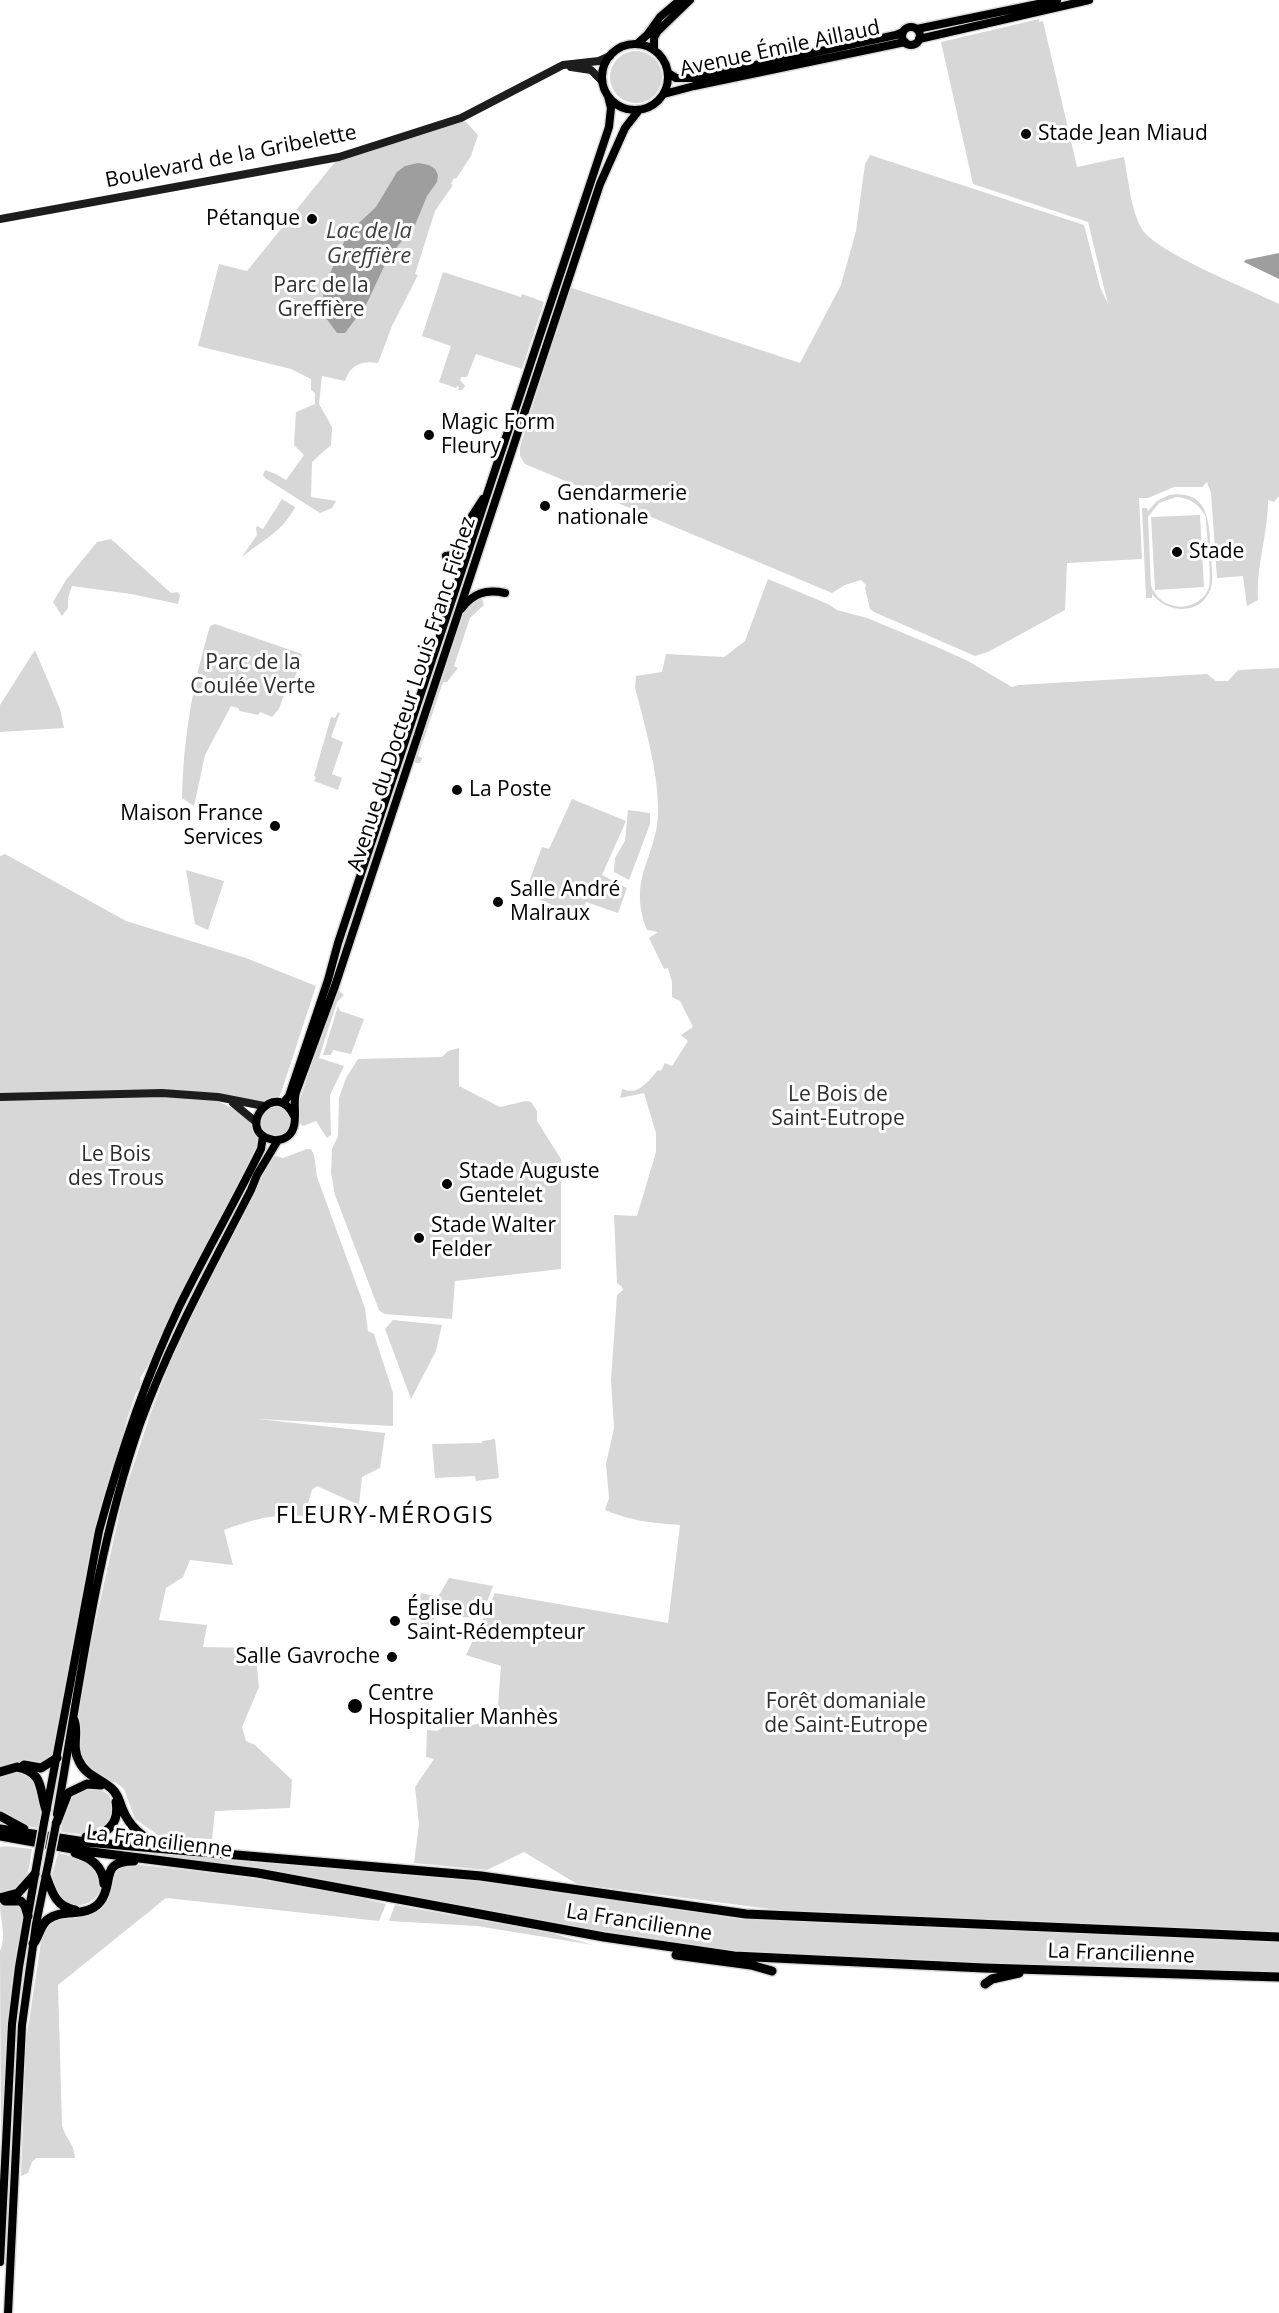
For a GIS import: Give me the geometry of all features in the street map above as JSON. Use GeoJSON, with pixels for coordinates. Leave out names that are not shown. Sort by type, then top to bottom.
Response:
{"type":"FeatureCollection","features":[{"type":"Feature","properties":{"kind":"highway"},"geometry":{"type":"LineString","coordinates":[[74,1720],[77,1727],[74,1743],[82,1767],[92,1777],[108,1785],[114,1791],[124,1814],[136,1831],[148,1839],[176,1850]]}},
{"type":"Feature","properties":{"kind":"highway"},"geometry":{"type":"LineString","coordinates":[[0,1770],[15,1764],[41,1768],[57,1758]]}},
{"type":"Feature","properties":{"kind":"highway"},"geometry":{"type":"LineString","coordinates":[[0,1770],[17,1767],[34,1775],[43,1791],[46,1810]]}},
{"type":"Feature","properties":{"kind":"highway"},"geometry":{"type":"LineString","coordinates":[[56,1824],[60,1818],[64,1799],[73,1789],[93,1783],[105,1787],[116,1803],[114,1823],[103,1834],[75,1840]]}},
{"type":"Feature","properties":{"kind":"highway"},"geometry":{"type":"LineString","coordinates":[[0,1816],[24,1828],[25,1837],[14,1844],[0,1844]]}},
{"type":"Feature","properties":{"kind":"highway","name":"La Francilienne"},"geometry":{"type":"LineString","coordinates":[[0,1828],[65,1848],[258,1873],[670,1948],[744,1956],[1077,1971],[1279,1977]]}},
{"type":"Feature","properties":{"kind":"highway","name":"La Francilienne"},"geometry":{"type":"LineString","coordinates":[[0,1836],[75,1840],[481,1876],[746,1914],[1279,1937]]}},
{"type":"Feature","properties":{"kind":"highway"},"geometry":{"type":"LineString","coordinates":[[46,1876],[51,1891],[65,1908],[83,1910],[91,1907],[99,1899],[104,1886],[104,1877],[98,1867],[87,1858],[65,1848]]}},
{"type":"Feature","properties":{"kind":"highway"},"geometry":{"type":"LineString","coordinates":[[33,1944],[48,1919],[60,1914],[84,1912],[97,1905],[105,1893],[107,1878],[115,1865],[145,1858]]}},
{"type":"Feature","properties":{"kind":"highway"},"geometry":{"type":"LineString","coordinates":[[0,1900],[18,1893],[35,1874]]}},
{"type":"Feature","properties":{"kind":"highway"},"geometry":{"type":"LineString","coordinates":[[0,1900],[21,1901],[28,1916]]}},
{"type":"Feature","properties":{"kind":"highway"},"geometry":{"type":"LineString","coordinates":[[604,1937],[613,1943],[707,1960],[751,1965],[772,1971]]}},
{"type":"Feature","properties":{"kind":"highway"},"geometry":{"type":"LineString","coordinates":[[985,1984],[992,1979],[1008,1975],[1071,1976],[1077,1971]]}},
{"type":"Feature","properties":{"kind":"main road"},"geometry":{"type":"LineString","coordinates":[[637,44],[660,17],[680,0]]}},
{"type":"Feature","properties":{"kind":"main road"},"geometry":{"type":"LineString","coordinates":[[654,50],[654,38],[657,32],[690,0]]}},
{"type":"Feature","properties":{"kind":"main road"},"geometry":{"type":"LineString","coordinates":[[1057,0],[916,29],[909,27],[903,32],[902,37],[905,42],[913,44],[919,39],[1089,0]]}},
{"type":"Feature","properties":{"kind":"main road"},"geometry":{"type":"LineString","coordinates":[[916,29],[919,39]]}},
{"type":"Feature","properties":{"kind":"main road","name":"Avenue Émile Aillaud"},"geometry":{"type":"LineString","coordinates":[[668,73],[685,80],[903,32]]}},
{"type":"Feature","properties":{"kind":"main road","name":"Avenue Émile Aillaud"},"geometry":{"type":"LineString","coordinates":[[663,94],[905,42]]}},
{"type":"Feature","properties":{"kind":"main road"},"geometry":{"type":"LineString","coordinates":[[397,138],[497,99],[563,65],[599,61],[623,47],[637,44],[654,50],[663,60],[668,73],[668,84],[653,105],[639,110],[618,105],[608,96],[602,81],[591,70],[573,67],[539,78]]}},
{"type":"Feature","properties":{"kind":"main road"},"geometry":{"type":"LineString","coordinates":[[602,81],[604,68],[610,56]]}},
{"type":"Feature","properties":{"kind":"main road","name":"Avenue du Docteur Louis Franc Fichez"},"geometry":{"type":"LineString","coordinates":[[487,494],[610,122],[611,108],[608,96]]}},
{"type":"Feature","properties":{"kind":"main road","name":"Boulevard de la Gribelette"},"geometry":{"type":"LineString","coordinates":[[0,219],[332,159],[465,117],[497,99]]}},
{"type":"Feature","properties":{"kind":"main road","name":"Avenue du Docteur Louis Franc Fichez"},"geometry":{"type":"LineString","coordinates":[[294,1116],[293,1102],[296,1092],[353,932],[368,869],[470,562],[596,196],[617,142],[631,118],[639,110]]}},
{"type":"Feature","properties":{"kind":"main road"},"geometry":{"type":"LineString","coordinates":[[470,562],[487,494]]}},
{"type":"Feature","properties":{"kind":"main road"},"geometry":{"type":"LineString","coordinates":[[446,556],[458,554],[472,516],[487,494]]}},
{"type":"Feature","properties":{"kind":"main road","name":"Avenue du Docteur Louis Franc Fichez"},"geometry":{"type":"LineString","coordinates":[[283,1103],[289,1096],[456,617],[470,562]]}},
{"type":"Feature","properties":{"kind":"main road"},"geometry":{"type":"LineString","coordinates":[[456,617],[469,600],[481,592],[492,590],[505,593]]}},
{"type":"Feature","properties":{"kind":"main road"},"geometry":{"type":"LineString","coordinates":[[353,932],[356,910],[368,869]]}},
{"type":"Feature","properties":{"kind":"main road"},"geometry":{"type":"LineString","coordinates":[[0,1096],[162,1093],[218,1097],[264,1106]]}},
{"type":"Feature","properties":{"kind":"main road"},"geometry":{"type":"LineString","coordinates":[[8,2313],[13,2197],[9,2160],[12,2024],[46,1810],[99,1530],[132,1420],[179,1307],[262,1147],[263,1136],[256,1122],[237,1105],[218,1097]]}},
{"type":"Feature","properties":{"kind":"main road"},"geometry":{"type":"LineString","coordinates":[[0,2262],[3,2197],[33,1944],[102,1562],[115,1508],[141,1423],[159,1375],[257,1174],[278,1140],[291,1133],[295,1122],[288,1106],[283,1103],[270,1103],[260,1111],[256,1122]]}},
{"type":"Feature","properties":{"kind":"main road"},"geometry":{"type":"LineString","coordinates":[[263,1136],[278,1140]]}},
{"type":"Feature","properties":{"kind":"green space"},"geometry":{"type":"Polygon","coordinates":[[[1039,19],[1039,22],[1043,21],[1077,167],[1124,157],[1135,213],[1142,229],[1150,238],[1184,259],[1279,304],[1279,496],[1274,502],[1268,500],[1258,600],[1247,606],[1243,576],[1217,578],[1211,493],[1207,482],[1202,487],[1174,487],[1148,498],[1139,498],[1142,559],[1067,563],[1065,610],[988,652],[975,656],[874,612],[870,609],[866,585],[861,580],[845,585],[832,593],[525,464],[520,456],[520,447],[569,287],[800,363],[841,285],[856,231],[865,164],[870,155],[1084,225],[1100,287],[1108,304],[1088,222],[973,184],[941,42],[1039,19]]]}},
{"type":"Feature","properties":{"kind":"green space"},"geometry":{"type":"Polygon","coordinates":[[[636,51],[650,55],[658,63],[662,77],[658,91],[650,99],[636,103],[622,99],[614,91],[610,77],[614,63],[622,55],[636,51]]]}},
{"type":"Feature","properties":{"kind":"green space","name":"Parc de la Greffière"},"geometry":{"type":"Polygon","coordinates":[[[465,121],[478,135],[471,156],[456,179],[454,178],[451,184],[453,185],[435,211],[415,274],[418,275],[392,326],[378,363],[367,362],[353,367],[345,381],[322,376],[319,404],[332,427],[331,445],[312,462],[311,497],[336,501],[332,508],[320,513],[263,475],[265,470],[286,480],[304,455],[294,445],[296,412],[315,404],[311,379],[291,369],[198,346],[219,264],[247,271],[335,162],[465,121]]]}},
{"type":"Feature","properties":{"kind":"green space"},"geometry":{"type":"Polygon","coordinates":[[[443,272],[544,302],[522,369],[476,354],[467,377],[461,377],[460,380],[465,386],[462,390],[458,390],[457,386],[456,388],[439,382],[451,346],[422,336],[443,272]]]}},
{"type":"Feature","properties":{"kind":"green space"},"geometry":{"type":"Polygon","coordinates":[[[1169,495],[1183,495],[1200,503],[1205,512],[1210,532],[1212,583],[1207,596],[1193,607],[1175,608],[1159,601],[1152,594],[1152,598],[1146,598],[1142,508],[1147,508],[1148,511],[1157,501],[1169,495]],[[1176,497],[1159,503],[1148,517],[1151,586],[1163,601],[1180,607],[1200,600],[1207,592],[1210,581],[1206,517],[1194,502],[1176,497]]]}},
{"type":"Feature","properties":{"kind":"green space"},"geometry":{"type":"Polygon","coordinates":[[[282,499],[295,507],[290,516],[278,530],[241,558],[257,535],[257,526],[263,529],[282,499]]]}},
{"type":"Feature","properties":{"kind":"green space","name":"Stade"},"geometry":{"type":"Polygon","coordinates":[[[1200,515],[1204,587],[1155,590],[1151,517],[1200,515]]]}},
{"type":"Feature","properties":{"kind":"green space"},"geometry":{"type":"Polygon","coordinates":[[[111,539],[171,593],[177,592],[180,595],[178,604],[131,594],[72,586],[68,608],[62,616],[53,602],[66,580],[97,542],[111,539]]]}},
{"type":"Feature","properties":{"kind":"green space"},"geometry":{"type":"Polygon","coordinates":[[[768,579],[837,610],[867,618],[937,647],[968,661],[1012,687],[1207,674],[1216,681],[1228,681],[1238,670],[1279,668],[1279,1934],[809,1914],[577,1884],[524,1852],[487,1870],[414,1863],[419,1824],[415,1787],[434,1759],[426,1757],[427,1730],[437,1731],[444,1726],[464,1727],[497,1719],[501,1666],[466,1655],[495,1593],[668,1623],[680,1525],[642,1521],[605,1510],[609,1498],[606,1464],[614,1428],[611,1380],[617,1295],[623,1290],[617,1283],[614,1215],[637,1216],[656,1152],[656,1133],[644,1093],[620,1098],[622,1089],[633,1091],[638,1089],[658,1070],[661,1071],[665,1063],[672,1066],[688,1041],[681,1035],[693,1027],[680,1001],[672,997],[672,982],[668,968],[664,969],[649,938],[658,932],[647,930],[642,912],[641,883],[656,830],[658,798],[651,750],[635,687],[636,676],[662,672],[666,654],[724,657],[745,641],[768,579]]]}},
{"type":"Feature","properties":{"kind":"green space"},"geometry":{"type":"Polygon","coordinates":[[[481,596],[484,605],[470,618],[454,666],[458,668],[447,682],[443,682],[418,756],[422,758],[420,763],[416,763],[414,761],[464,608],[481,596]]]}},
{"type":"Feature","properties":{"kind":"green space","name":"Parc de la Coulée Verte"},"geometry":{"type":"Polygon","coordinates":[[[215,624],[302,654],[290,693],[285,692],[279,709],[272,717],[260,712],[258,715],[240,711],[231,706],[205,755],[194,806],[182,798],[187,733],[204,647],[210,626],[215,624]]]}},
{"type":"Feature","properties":{"kind":"green space"},"geometry":{"type":"Polygon","coordinates":[[[35,650],[60,709],[64,728],[0,732],[0,705],[35,650]]]}},
{"type":"Feature","properties":{"kind":"green space"},"geometry":{"type":"Polygon","coordinates":[[[338,712],[340,713],[331,737],[343,742],[332,774],[342,778],[338,790],[314,781],[316,777],[314,776],[331,717],[335,718],[338,712]]]}},
{"type":"Feature","properties":{"kind":"green space"},"geometry":{"type":"Polygon","coordinates":[[[572,799],[626,821],[602,875],[627,888],[618,913],[586,902],[580,917],[525,893],[542,847],[549,849],[572,799]]]}},
{"type":"Feature","properties":{"kind":"green space"},"geometry":{"type":"Polygon","coordinates":[[[628,810],[650,813],[650,824],[629,880],[614,872],[615,858],[625,841],[628,810]]]}},
{"type":"Feature","properties":{"kind":"green space","name":"Le Bois des Trous"},"geometry":{"type":"Polygon","coordinates":[[[5,854],[126,921],[246,958],[316,986],[280,1096],[262,1103],[218,1095],[217,1101],[245,1116],[255,1128],[258,1144],[140,1378],[141,1386],[136,1393],[128,1416],[97,1530],[51,1761],[47,1766],[15,1764],[0,1768],[0,856],[5,854]]]}},
{"type":"Feature","properties":{"kind":"green space"},"geometry":{"type":"Polygon","coordinates":[[[186,870],[224,881],[208,930],[195,924],[186,870]]]}},
{"type":"Feature","properties":{"kind":"green space"},"geometry":{"type":"Polygon","coordinates":[[[339,990],[344,995],[337,1002],[319,1058],[344,1066],[330,1095],[331,1135],[327,1138],[316,1121],[303,1126],[299,1123],[297,1108],[336,992],[339,990]]]}},
{"type":"Feature","properties":{"kind":"green space"},"geometry":{"type":"Polygon","coordinates":[[[338,1006],[340,1011],[364,1019],[351,1054],[333,1050],[331,1055],[323,1055],[338,1006]]]}},
{"type":"Feature","properties":{"kind":"green space","name":"Stade Auguste Gentelet"},"geometry":{"type":"Polygon","coordinates":[[[459,1048],[459,1086],[500,1107],[531,1102],[537,1111],[537,1121],[561,1159],[561,1269],[455,1281],[452,1319],[384,1314],[379,1310],[335,1195],[331,1173],[332,1149],[338,1136],[339,1098],[346,1078],[358,1059],[442,1057],[448,1051],[459,1048]]]}},
{"type":"Feature","properties":{"kind":"green space"},"geometry":{"type":"Polygon","coordinates":[[[276,1107],[282,1108],[290,1116],[290,1128],[282,1136],[276,1137],[270,1136],[262,1128],[261,1122],[262,1116],[270,1108],[276,1107]]]}},
{"type":"Feature","properties":{"kind":"green space"},"geometry":{"type":"Polygon","coordinates":[[[311,1149],[314,1155],[317,1177],[365,1308],[368,1331],[374,1334],[393,1393],[393,1426],[258,1419],[385,1433],[380,1468],[362,1477],[359,1505],[317,1486],[312,1490],[304,1516],[263,1518],[224,1530],[233,1565],[190,1560],[183,1577],[166,1588],[159,1620],[207,1625],[203,1647],[255,1648],[259,1687],[242,1727],[246,1741],[255,1745],[292,1780],[290,1808],[215,1811],[212,1839],[161,1837],[135,1819],[124,1789],[115,1782],[108,1785],[82,1767],[74,1720],[123,1497],[175,1349],[273,1155],[283,1158],[311,1149]]]}},
{"type":"Feature","properties":{"kind":"green space"},"geometry":{"type":"Polygon","coordinates":[[[393,1320],[442,1325],[436,1351],[411,1399],[385,1329],[393,1320]]]}},
{"type":"Feature","properties":{"kind":"green space"},"geometry":{"type":"Polygon","coordinates":[[[495,1439],[499,1478],[476,1481],[475,1476],[435,1478],[432,1444],[482,1443],[482,1441],[495,1439]]]}},
{"type":"Feature","properties":{"kind":"green space"},"geometry":{"type":"Polygon","coordinates":[[[449,1578],[493,1586],[481,1618],[437,1616],[432,1621],[431,1632],[406,1629],[419,1604],[421,1593],[438,1597],[449,1578]]]}},
{"type":"Feature","properties":{"kind":"green space"},"geometry":{"type":"Polygon","coordinates":[[[13,1770],[29,1776],[38,1787],[41,1801],[38,1828],[25,1826],[0,1811],[0,1776],[13,1770]]]}},
{"type":"Feature","properties":{"kind":"green space"},"geometry":{"type":"Polygon","coordinates":[[[80,1788],[99,1789],[110,1798],[115,1810],[107,1828],[88,1835],[61,1832],[68,1802],[80,1788]]]}},
{"type":"Feature","properties":{"kind":"green space"},"geometry":{"type":"Polygon","coordinates":[[[0,1847],[32,1849],[25,1879],[16,1888],[0,1895],[0,1847]]]}},
{"type":"Feature","properties":{"kind":"green space"},"geometry":{"type":"Polygon","coordinates":[[[126,1849],[499,1881],[751,1917],[1279,1940],[1279,1974],[850,1960],[699,1948],[612,1935],[247,1868],[126,1852],[126,1849]]]}},
{"type":"Feature","properties":{"kind":"green space"},"geometry":{"type":"Polygon","coordinates":[[[58,1853],[82,1859],[91,1864],[102,1885],[98,1894],[91,1901],[76,1905],[67,1903],[55,1892],[52,1879],[58,1853]]]}},
{"type":"Feature","properties":{"kind":"green space"},"geometry":{"type":"Polygon","coordinates":[[[131,1864],[291,1884],[386,1904],[379,1921],[166,1898],[58,1985],[62,2125],[73,2148],[75,2158],[36,2158],[28,2173],[21,2176],[26,2041],[42,1936],[56,1920],[68,1916],[90,1914],[116,1869],[131,1864]]]}},
{"type":"Feature","properties":{"kind":"green space"},"geometry":{"type":"Polygon","coordinates":[[[0,1904],[19,1905],[23,1913],[7,2030],[1,2174],[0,1951],[3,1934],[0,1904]]]}},
{"type":"Feature","properties":{"kind":"green space"},"geometry":{"type":"Polygon","coordinates":[[[395,1905],[551,1933],[593,1945],[477,1926],[389,1921],[395,1905]]]}},
{"type":"Feature","properties":{"kind":"water","name":"Lac de la Greffière"},"geometry":{"type":"Polygon","coordinates":[[[418,163],[435,169],[438,175],[437,182],[427,196],[415,225],[388,258],[366,305],[345,333],[337,333],[326,318],[323,296],[328,278],[348,233],[376,207],[397,172],[405,166],[418,163]]]}},
{"type":"Feature","properties":{"kind":"water"},"geometry":{"type":"Polygon","coordinates":[[[1279,253],[1279,279],[1244,262],[1245,260],[1279,253]]]}},
{"type":"Feature","properties":{"kind":"place","name":"Stade Jean Miaud"},"geometry":{"type":"Point","coordinates":[1026,134]}},
{"type":"Feature","properties":{"kind":"place","name":"Pétanque"},"geometry":{"type":"Point","coordinates":[312,219]}},
{"type":"Feature","properties":{"kind":"place","name":"Magic Form Fleury"},"geometry":{"type":"Point","coordinates":[429,435]}},
{"type":"Feature","properties":{"kind":"place","name":"Gendarmerie nationale"},"geometry":{"type":"Point","coordinates":[545,506]}},
{"type":"Feature","properties":{"kind":"place","name":"Stade"},"geometry":{"type":"Point","coordinates":[1177,552]}},
{"type":"Feature","properties":{"kind":"place","name":"La Poste"},"geometry":{"type":"Point","coordinates":[457,790]}},
{"type":"Feature","properties":{"kind":"place","name":"Maison France Services"},"geometry":{"type":"Point","coordinates":[275,826]}},
{"type":"Feature","properties":{"kind":"place","name":"Salle André Malraux"},"geometry":{"type":"Point","coordinates":[498,902]}},
{"type":"Feature","properties":{"kind":"place","name":"Stade Auguste Gentelet"},"geometry":{"type":"Point","coordinates":[447,1184]}},
{"type":"Feature","properties":{"kind":"place","name":"Stade Walter Felder"},"geometry":{"type":"Point","coordinates":[419,1238]}},
{"type":"Feature","properties":{"kind":"place","name":"Église du Saint-Rédempteur"},"geometry":{"type":"Point","coordinates":[395,1621]}},
{"type":"Feature","properties":{"kind":"place","name":"Salle Gavroche"},"geometry":{"type":"Point","coordinates":[392,1657]}},
{"type":"Feature","properties":{"kind":"place","name":"Centre Hospitalier Manhès"},"geometry":{"type":"Point","coordinates":[355,1706]}},
{"type":"Feature","properties":{"kind":"district","name":"FLEURY-MÉROGIS"},"geometry":{"type":"Point","coordinates":[385,1516]}},
{"type":"Feature","properties":{"kind":"park label","name":"Le Bois de Saint-Eutrope"},"geometry":{"type":"Point","coordinates":[838,1107]}},
{"type":"Feature","properties":{"kind":"park label","name":"Forêt domaniale de Saint-Eutrope"},"geometry":{"type":"Point","coordinates":[846,1714]}}]}
